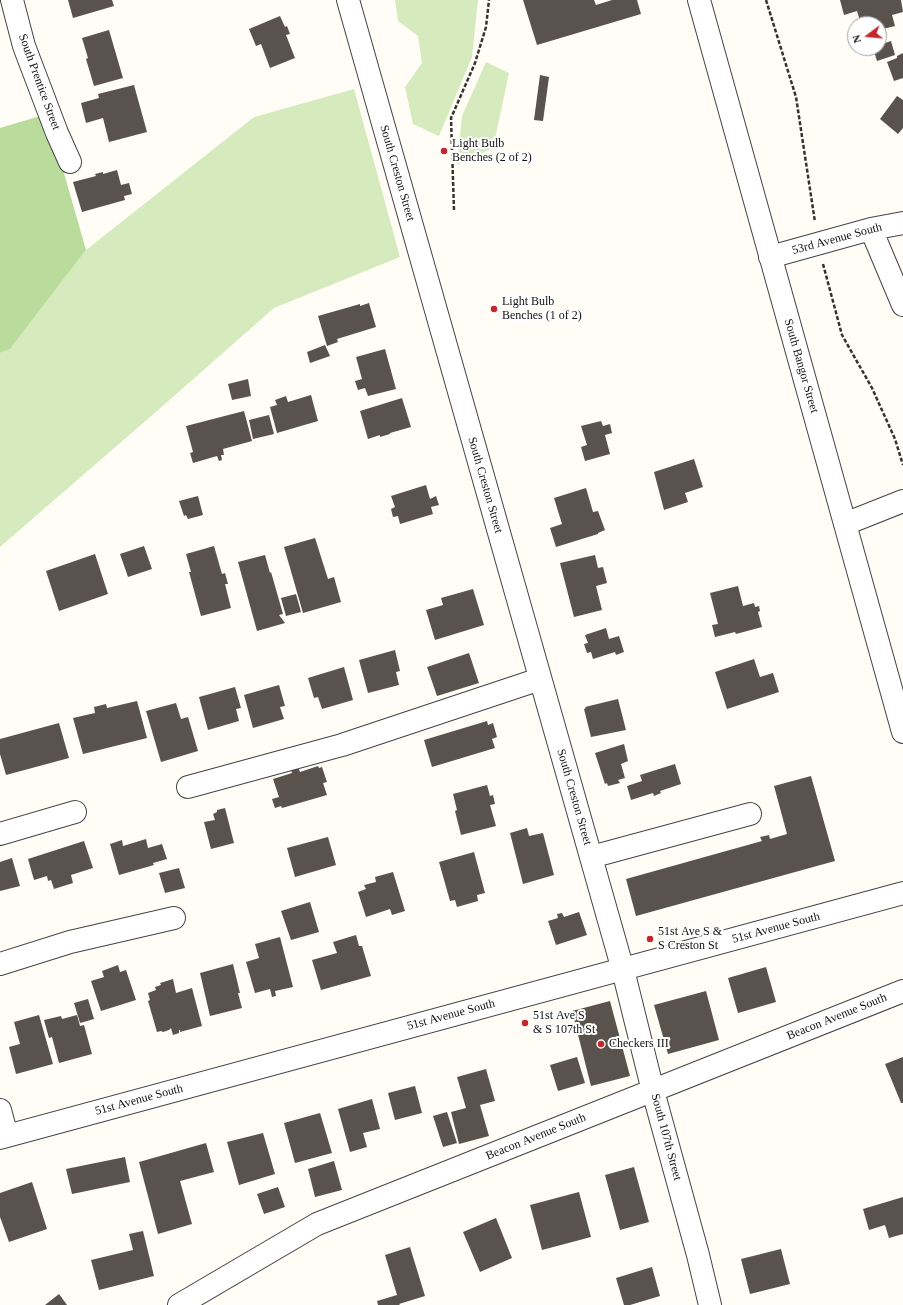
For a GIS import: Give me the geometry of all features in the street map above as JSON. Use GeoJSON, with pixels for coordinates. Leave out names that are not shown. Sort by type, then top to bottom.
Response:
{"type":"FeatureCollection","features":[{"type":"Feature","properties":{"kind":"street","name":"South Prentice Street"},"geometry":{"type":"LineString","coordinates":[[12,0],[24,46],[57,133],[70,162]]}},
{"type":"Feature","properties":{"kind":"street","name":"South Creston Street"},"geometry":{"type":"LineString","coordinates":[[348,0],[623,970]]}},
{"type":"Feature","properties":{"kind":"street","name":"South Bangor Street"},"geometry":{"type":"LineString","coordinates":[[700,0],[845,524],[898,696],[903,732]]}},
{"type":"Feature","properties":{"kind":"street","name":"53rd Avenue South"},"geometry":{"type":"LineString","coordinates":[[770,257],[871,229],[903,223]]}},
{"type":"Feature","properties":{"kind":"street"},"geometry":{"type":"LineString","coordinates":[[871,229],[903,305]]}},
{"type":"Feature","properties":{"kind":"street"},"geometry":{"type":"LineString","coordinates":[[845,524],[903,501]]}},
{"type":"Feature","properties":{"kind":"street"},"geometry":{"type":"LineString","coordinates":[[188,787],[342,745],[540,679]]}},
{"type":"Feature","properties":{"kind":"street"},"geometry":{"type":"LineString","coordinates":[[0,834],[75,812]]}},
{"type":"Feature","properties":{"kind":"street"},"geometry":{"type":"LineString","coordinates":[[591,857],[750,814]]}},
{"type":"Feature","properties":{"kind":"street","name":"51st Avenue South"},"geometry":{"type":"LineString","coordinates":[[3,1137],[903,893]]}},
{"type":"Feature","properties":{"kind":"street"},"geometry":{"type":"LineString","coordinates":[[0,964],[70,942],[174,918]]}},
{"type":"Feature","properties":{"kind":"street","name":"South 107th Street"},"geometry":{"type":"LineString","coordinates":[[623,970],[653,1091],[698,1255],[710,1305]]}},
{"type":"Feature","properties":{"kind":"street","name":"Beacon Avenue South"},"geometry":{"type":"LineString","coordinates":[[179,1305],[317,1224],[903,991]]}},
{"type":"Feature","properties":{"kind":"street"},"geometry":{"type":"LineString","coordinates":[[0,1110],[3,1137]]}},
{"type":"Feature","properties":{"kind":"path"},"geometry":{"type":"LineString","coordinates":[[454,210],[451,118],[475,63],[486,27],[489,0]]}},
{"type":"Feature","properties":{"kind":"green space"},"geometry":{"type":"Polygon","coordinates":[[[395,0],[478,0],[472,57],[439,136],[413,124],[405,87],[422,63],[418,36],[398,21],[395,0]]]}},
{"type":"Feature","properties":{"kind":"green space"},"geometry":{"type":"Polygon","coordinates":[[[486,62],[509,73],[493,148],[457,165],[462,116],[486,62]]]}},
{"type":"Feature","properties":{"kind":"green space"},"geometry":{"type":"Polygon","coordinates":[[[354,89],[400,257],[274,308],[0,547],[0,353],[10,349],[86,250],[254,117],[354,89]]]}},
{"type":"Feature","properties":{"kind":"green space"},"geometry":{"type":"Polygon","coordinates":[[[47,114],[86,250],[10,349],[0,353],[0,128],[47,114]]]}},
{"type":"Feature","properties":{"kind":"building"},"geometry":{"type":"Polygon","coordinates":[[[68,0],[112,0],[114,6],[73,18],[68,0]]]}},
{"type":"Feature","properties":{"kind":"building"},"geometry":{"type":"Polygon","coordinates":[[[523,0],[594,0],[596,5],[612,0],[637,0],[641,14],[537,45],[523,0]]]}},
{"type":"Feature","properties":{"kind":"building"},"geometry":{"type":"Polygon","coordinates":[[[840,0],[901,0],[903,12],[892,15],[895,26],[887,28],[887,16],[859,16],[857,11],[844,15],[840,0]]]}},
{"type":"Feature","properties":{"kind":"building"},"geometry":{"type":"Polygon","coordinates":[[[280,16],[285,27],[287,26],[290,34],[286,35],[295,58],[270,68],[261,44],[256,46],[249,29],[280,16]]]}},
{"type":"Feature","properties":{"kind":"building"},"geometry":{"type":"Polygon","coordinates":[[[109,30],[123,78],[94,86],[86,59],[88,58],[82,38],[109,30]]]}},
{"type":"Feature","properties":{"kind":"building"},"geometry":{"type":"Polygon","coordinates":[[[891,41],[895,55],[877,61],[875,56],[887,56],[887,42],[891,41]]]}},
{"type":"Feature","properties":{"kind":"building"},"geometry":{"type":"Polygon","coordinates":[[[903,53],[903,78],[894,81],[887,62],[897,58],[897,56],[903,53]]]}},
{"type":"Feature","properties":{"kind":"building"},"geometry":{"type":"Polygon","coordinates":[[[540,75],[549,77],[543,121],[534,120],[540,75]]]}},
{"type":"Feature","properties":{"kind":"building"},"geometry":{"type":"Polygon","coordinates":[[[134,85],[147,132],[109,142],[103,118],[86,123],[81,103],[99,98],[98,94],[134,85]]]}},
{"type":"Feature","properties":{"kind":"building"},"geometry":{"type":"Polygon","coordinates":[[[897,96],[903,100],[903,128],[898,134],[880,119],[897,96]]]}},
{"type":"Feature","properties":{"kind":"building"},"geometry":{"type":"Polygon","coordinates":[[[117,170],[121,185],[129,183],[132,194],[124,196],[125,200],[82,212],[73,182],[96,176],[95,174],[103,172],[103,174],[117,170]]]}},
{"type":"Feature","properties":{"kind":"building"},"geometry":{"type":"Polygon","coordinates":[[[369,303],[376,327],[337,339],[338,342],[327,346],[318,316],[360,304],[360,306],[369,303]]]}},
{"type":"Feature","properties":{"kind":"building"},"geometry":{"type":"Polygon","coordinates":[[[325,345],[330,356],[310,363],[307,352],[325,345]]]}},
{"type":"Feature","properties":{"kind":"building"},"geometry":{"type":"Polygon","coordinates":[[[385,349],[396,389],[368,396],[365,388],[358,390],[355,381],[362,379],[356,357],[385,349]]]}},
{"type":"Feature","properties":{"kind":"building"},"geometry":{"type":"Polygon","coordinates":[[[248,379],[251,396],[232,400],[228,384],[248,379]]]}},
{"type":"Feature","properties":{"kind":"building"},"geometry":{"type":"Polygon","coordinates":[[[311,395],[318,421],[277,433],[270,407],[277,405],[275,400],[286,396],[288,402],[311,395]]]}},
{"type":"Feature","properties":{"kind":"building"},"geometry":{"type":"Polygon","coordinates":[[[402,398],[411,427],[380,437],[380,435],[368,439],[360,411],[402,398]]]}},
{"type":"Feature","properties":{"kind":"building"},"geometry":{"type":"Polygon","coordinates":[[[244,411],[252,441],[223,449],[224,455],[221,455],[222,460],[219,461],[217,456],[193,463],[190,453],[193,452],[186,426],[244,411]]]}},
{"type":"Feature","properties":{"kind":"building"},"geometry":{"type":"Polygon","coordinates":[[[269,415],[274,434],[253,439],[249,420],[269,415]]]}},
{"type":"Feature","properties":{"kind":"building"},"geometry":{"type":"Polygon","coordinates":[[[601,421],[603,426],[610,424],[612,433],[605,435],[610,454],[585,461],[581,447],[587,445],[581,426],[601,421]]]}},
{"type":"Feature","properties":{"kind":"building"},"geometry":{"type":"Polygon","coordinates":[[[694,459],[703,487],[685,493],[688,502],[664,510],[654,472],[694,459]]]}},
{"type":"Feature","properties":{"kind":"building"},"geometry":{"type":"Polygon","coordinates":[[[426,485],[430,499],[436,496],[439,505],[431,507],[433,514],[400,524],[398,516],[393,517],[391,509],[395,507],[391,496],[426,485]]]}},
{"type":"Feature","properties":{"kind":"building"},"geometry":{"type":"Polygon","coordinates":[[[586,488],[593,512],[598,511],[605,530],[598,534],[556,547],[550,528],[562,524],[554,498],[586,488]]]}},
{"type":"Feature","properties":{"kind":"building"},"geometry":{"type":"Polygon","coordinates":[[[198,496],[203,515],[188,519],[186,515],[184,516],[179,501],[198,496]]]}},
{"type":"Feature","properties":{"kind":"building"},"geometry":{"type":"Polygon","coordinates":[[[315,538],[328,579],[334,577],[341,602],[303,613],[284,547],[315,538]]]}},
{"type":"Feature","properties":{"kind":"building"},"geometry":{"type":"Polygon","coordinates":[[[144,546],[152,569],[128,577],[120,554],[144,546]]]}},
{"type":"Feature","properties":{"kind":"building"},"geometry":{"type":"Polygon","coordinates":[[[214,546],[222,574],[225,573],[228,584],[225,584],[231,608],[201,616],[189,572],[191,572],[186,554],[214,546]]]}},
{"type":"Feature","properties":{"kind":"building"},"geometry":{"type":"Polygon","coordinates":[[[95,554],[108,594],[59,611],[46,571],[95,554]]]}},
{"type":"Feature","properties":{"kind":"building"},"geometry":{"type":"Polygon","coordinates":[[[265,555],[283,614],[279,615],[285,623],[257,631],[238,562],[265,555]]]}},
{"type":"Feature","properties":{"kind":"building"},"geometry":{"type":"Polygon","coordinates":[[[595,555],[598,568],[603,567],[607,583],[596,586],[602,610],[574,617],[560,563],[595,555]]]}},
{"type":"Feature","properties":{"kind":"building"},"geometry":{"type":"Polygon","coordinates":[[[738,586],[743,606],[754,603],[755,607],[759,606],[760,611],[758,612],[762,627],[736,634],[735,632],[715,637],[712,625],[718,624],[710,593],[738,586]]]}},
{"type":"Feature","properties":{"kind":"building"},"geometry":{"type":"Polygon","coordinates":[[[473,589],[484,625],[435,640],[426,610],[443,605],[441,598],[473,589]]]}},
{"type":"Feature","properties":{"kind":"building"},"geometry":{"type":"Polygon","coordinates":[[[296,594],[301,612],[286,616],[281,598],[296,594]]]}},
{"type":"Feature","properties":{"kind":"building"},"geometry":{"type":"Polygon","coordinates":[[[606,628],[609,639],[619,636],[624,652],[616,655],[615,652],[593,659],[591,652],[587,653],[584,644],[588,643],[585,635],[606,628]]]}},
{"type":"Feature","properties":{"kind":"building"},"geometry":{"type":"Polygon","coordinates":[[[395,650],[400,671],[396,672],[399,685],[368,693],[359,660],[395,650]]]}},
{"type":"Feature","properties":{"kind":"building"},"geometry":{"type":"Polygon","coordinates":[[[469,653],[479,683],[437,696],[427,667],[469,653]]]}},
{"type":"Feature","properties":{"kind":"building"},"geometry":{"type":"Polygon","coordinates":[[[754,659],[760,677],[773,673],[779,692],[727,709],[715,672],[754,659]]]}},
{"type":"Feature","properties":{"kind":"building"},"geometry":{"type":"Polygon","coordinates":[[[344,667],[353,700],[322,709],[318,697],[314,698],[308,678],[344,667]]]}},
{"type":"Feature","properties":{"kind":"building"},"geometry":{"type":"Polygon","coordinates":[[[279,685],[285,706],[280,707],[284,719],[253,728],[244,695],[279,685]]]}},
{"type":"Feature","properties":{"kind":"building"},"geometry":{"type":"Polygon","coordinates":[[[235,687],[241,708],[236,709],[239,721],[208,730],[199,697],[235,687]]]}},
{"type":"Feature","properties":{"kind":"building"},"geometry":{"type":"Polygon","coordinates":[[[618,699],[626,730],[591,737],[584,709],[586,708],[585,707],[618,699]]]}},
{"type":"Feature","properties":{"kind":"building"},"geometry":{"type":"Polygon","coordinates":[[[137,701],[147,738],[83,754],[73,718],[95,713],[94,707],[106,704],[107,708],[137,701]]]}},
{"type":"Feature","properties":{"kind":"building"},"geometry":{"type":"Polygon","coordinates":[[[176,703],[181,719],[188,717],[198,751],[161,762],[146,711],[176,703]]]}},
{"type":"Feature","properties":{"kind":"building"},"geometry":{"type":"Polygon","coordinates":[[[487,721],[488,725],[493,723],[497,737],[492,739],[495,748],[432,767],[424,740],[487,721]]]}},
{"type":"Feature","properties":{"kind":"building"},"geometry":{"type":"Polygon","coordinates":[[[59,723],[69,758],[6,775],[0,754],[0,739],[59,723]]]}},
{"type":"Feature","properties":{"kind":"building"},"geometry":{"type":"Polygon","coordinates":[[[624,744],[628,761],[621,764],[625,778],[618,780],[620,783],[608,786],[607,783],[605,784],[595,753],[624,744]]]}},
{"type":"Feature","properties":{"kind":"building"},"geometry":{"type":"Polygon","coordinates":[[[675,764],[681,784],[660,791],[661,793],[654,796],[653,793],[631,800],[627,786],[642,781],[640,775],[675,764]]]}},
{"type":"Feature","properties":{"kind":"building"},"geometry":{"type":"Polygon","coordinates":[[[318,766],[319,768],[322,767],[327,782],[323,783],[327,795],[282,808],[281,806],[275,808],[272,799],[279,797],[273,779],[292,773],[291,770],[298,767],[300,772],[318,766]]]}},
{"type":"Feature","properties":{"kind":"building"},"geometry":{"type":"Polygon","coordinates":[[[811,776],[835,861],[636,916],[626,879],[762,841],[760,837],[769,835],[770,839],[787,834],[774,786],[811,776]]]}},
{"type":"Feature","properties":{"kind":"building"},"geometry":{"type":"Polygon","coordinates":[[[487,785],[490,796],[493,795],[495,804],[490,805],[496,826],[461,835],[455,811],[457,810],[453,794],[487,785]]]}},
{"type":"Feature","properties":{"kind":"building"},"geometry":{"type":"Polygon","coordinates":[[[225,808],[234,843],[211,849],[204,822],[215,820],[213,814],[217,812],[217,810],[225,808]]]}},
{"type":"Feature","properties":{"kind":"building"},"geometry":{"type":"Polygon","coordinates":[[[527,828],[529,836],[543,833],[554,875],[523,884],[510,833],[527,828]]]}},
{"type":"Feature","properties":{"kind":"building"},"geometry":{"type":"Polygon","coordinates":[[[328,837],[336,865],[295,877],[287,848],[328,837]]]}},
{"type":"Feature","properties":{"kind":"building"},"geometry":{"type":"Polygon","coordinates":[[[146,839],[148,848],[162,844],[167,859],[153,863],[154,865],[119,875],[110,844],[122,840],[123,846],[146,839]]]}},
{"type":"Feature","properties":{"kind":"building"},"geometry":{"type":"Polygon","coordinates":[[[84,841],[93,868],[71,875],[73,883],[54,889],[51,880],[48,881],[47,876],[34,880],[28,859],[84,841]]]}},
{"type":"Feature","properties":{"kind":"building"},"geometry":{"type":"Polygon","coordinates":[[[474,852],[485,893],[477,895],[478,901],[457,907],[455,900],[450,901],[439,862],[474,852]]]}},
{"type":"Feature","properties":{"kind":"building"},"geometry":{"type":"Polygon","coordinates":[[[12,858],[20,886],[0,891],[0,862],[12,858]]]}},
{"type":"Feature","properties":{"kind":"building"},"geometry":{"type":"Polygon","coordinates":[[[179,868],[185,888],[165,893],[159,873],[179,868]]]}},
{"type":"Feature","properties":{"kind":"building"},"geometry":{"type":"Polygon","coordinates":[[[393,872],[405,911],[392,915],[390,909],[366,917],[358,892],[366,889],[364,885],[376,882],[375,877],[393,872]]]}},
{"type":"Feature","properties":{"kind":"building"},"geometry":{"type":"Polygon","coordinates":[[[310,902],[319,932],[291,940],[281,911],[310,902]]]}},
{"type":"Feature","properties":{"kind":"building"},"geometry":{"type":"Polygon","coordinates":[[[579,912],[587,935],[556,945],[548,921],[558,918],[557,914],[562,913],[564,917],[579,912]]]}},
{"type":"Feature","properties":{"kind":"building"},"geometry":{"type":"Polygon","coordinates":[[[356,935],[359,946],[362,946],[371,976],[321,990],[312,960],[337,953],[333,942],[356,935]]]}},
{"type":"Feature","properties":{"kind":"building"},"geometry":{"type":"Polygon","coordinates":[[[280,937],[293,987],[275,991],[276,996],[272,997],[270,989],[255,993],[246,962],[259,958],[255,944],[280,937]]]}},
{"type":"Feature","properties":{"kind":"building"},"geometry":{"type":"Polygon","coordinates":[[[233,964],[242,1008],[210,1016],[200,973],[233,964]]]}},
{"type":"Feature","properties":{"kind":"building"},"geometry":{"type":"Polygon","coordinates":[[[118,965],[120,972],[126,970],[136,1000],[101,1011],[91,981],[104,977],[102,971],[118,965]]]}},
{"type":"Feature","properties":{"kind":"building"},"geometry":{"type":"Polygon","coordinates":[[[766,967],[776,1002],[738,1013],[728,978],[766,967]]]}},
{"type":"Feature","properties":{"kind":"building"},"geometry":{"type":"Polygon","coordinates":[[[173,979],[176,993],[192,988],[202,1026],[180,1032],[179,1030],[179,1033],[173,1035],[171,1028],[163,1032],[157,1032],[148,1001],[150,1000],[148,993],[156,990],[155,987],[161,985],[160,983],[173,979]]]}},
{"type":"Feature","properties":{"kind":"building"},"geometry":{"type":"Polygon","coordinates":[[[706,991],[719,1040],[668,1054],[654,1005],[706,991]]]}},
{"type":"Feature","properties":{"kind":"building"},"geometry":{"type":"Polygon","coordinates":[[[88,999],[94,1019],[80,1023],[74,1003],[88,999]]]}},
{"type":"Feature","properties":{"kind":"building","name":"Checkers III"},"geometry":{"type":"Polygon","coordinates":[[[610,1001],[630,1076],[591,1086],[572,1011],[610,1001]]]}},
{"type":"Feature","properties":{"kind":"building"},"geometry":{"type":"Polygon","coordinates":[[[39,1015],[53,1064],[16,1074],[9,1047],[20,1044],[14,1022],[39,1015]]]}},
{"type":"Feature","properties":{"kind":"building"},"geometry":{"type":"Polygon","coordinates":[[[77,1015],[80,1026],[84,1025],[92,1054],[59,1063],[52,1037],[49,1038],[44,1020],[61,1016],[62,1019],[77,1015]]]}},
{"type":"Feature","properties":{"kind":"building"},"geometry":{"type":"Polygon","coordinates":[[[577,1057],[585,1083],[558,1091],[550,1065],[577,1057]]]}},
{"type":"Feature","properties":{"kind":"building"},"geometry":{"type":"Polygon","coordinates":[[[903,1057],[903,1103],[901,1103],[885,1064],[903,1057]]]}},
{"type":"Feature","properties":{"kind":"building"},"geometry":{"type":"Polygon","coordinates":[[[486,1069],[495,1101],[480,1105],[489,1136],[459,1144],[451,1112],[466,1108],[457,1077],[486,1069]]]}},
{"type":"Feature","properties":{"kind":"building"},"geometry":{"type":"Polygon","coordinates":[[[415,1086],[422,1113],[395,1120],[388,1093],[415,1086]]]}},
{"type":"Feature","properties":{"kind":"building"},"geometry":{"type":"Polygon","coordinates":[[[372,1099],[380,1129],[363,1133],[367,1147],[350,1152],[338,1109],[372,1099]]]}},
{"type":"Feature","properties":{"kind":"building"},"geometry":{"type":"Polygon","coordinates":[[[447,1112],[457,1143],[443,1147],[433,1116],[447,1112]]]}},
{"type":"Feature","properties":{"kind":"building"},"geometry":{"type":"Polygon","coordinates":[[[320,1113],[332,1153],[295,1163],[284,1123],[320,1113]]]}},
{"type":"Feature","properties":{"kind":"building"},"geometry":{"type":"Polygon","coordinates":[[[263,1133],[275,1174],[239,1185],[227,1142],[263,1133]]]}},
{"type":"Feature","properties":{"kind":"building"},"geometry":{"type":"Polygon","coordinates":[[[206,1143],[214,1172],[180,1181],[192,1224],[158,1234],[139,1162],[206,1143]]]}},
{"type":"Feature","properties":{"kind":"building"},"geometry":{"type":"Polygon","coordinates":[[[125,1157],[130,1182],[72,1194],[66,1169],[125,1157]]]}},
{"type":"Feature","properties":{"kind":"building"},"geometry":{"type":"Polygon","coordinates":[[[334,1161],[342,1190],[315,1197],[308,1169],[334,1161]]]}},
{"type":"Feature","properties":{"kind":"building"},"geometry":{"type":"Polygon","coordinates":[[[634,1167],[649,1222],[620,1230],[605,1175],[634,1167]]]}},
{"type":"Feature","properties":{"kind":"building"},"geometry":{"type":"Polygon","coordinates":[[[32,1182],[47,1229],[9,1242],[0,1217],[0,1193],[32,1182]]]}},
{"type":"Feature","properties":{"kind":"building"},"geometry":{"type":"Polygon","coordinates":[[[278,1187],[285,1207],[264,1214],[257,1194],[278,1187]]]}},
{"type":"Feature","properties":{"kind":"building"},"geometry":{"type":"Polygon","coordinates":[[[579,1192],[591,1237],[542,1250],[530,1205],[579,1192]]]}},
{"type":"Feature","properties":{"kind":"building"},"geometry":{"type":"Polygon","coordinates":[[[903,1197],[903,1234],[889,1238],[885,1225],[869,1230],[863,1209],[903,1197]]]}},
{"type":"Feature","properties":{"kind":"building"},"geometry":{"type":"Polygon","coordinates":[[[496,1218],[512,1258],[480,1272],[463,1232],[496,1218]]]}},
{"type":"Feature","properties":{"kind":"building"},"geometry":{"type":"Polygon","coordinates":[[[143,1231],[154,1276],[99,1290],[91,1260],[133,1250],[129,1234],[143,1231]]]}},
{"type":"Feature","properties":{"kind":"building"},"geometry":{"type":"Polygon","coordinates":[[[410,1247],[425,1296],[399,1304],[400,1305],[378,1305],[377,1301],[397,1295],[385,1255],[410,1247]]]}},
{"type":"Feature","properties":{"kind":"building"},"geometry":{"type":"Polygon","coordinates":[[[781,1249],[790,1284],[750,1294],[741,1259],[781,1249]]]}},
{"type":"Feature","properties":{"kind":"building"},"geometry":{"type":"Polygon","coordinates":[[[652,1267],[660,1296],[630,1305],[624,1305],[616,1278],[652,1267]]]}},
{"type":"Feature","properties":{"kind":"building"},"geometry":{"type":"Polygon","coordinates":[[[59,1294],[67,1305],[45,1305],[59,1294]]]}},
{"type":"Feature","properties":{"kind":"place","name":"Light Bulb Benches (2 of 2)"},"geometry":{"type":"Point","coordinates":[444,151]}},
{"type":"Feature","properties":{"kind":"place","name":"Light Bulb Benches (1 of 2)"},"geometry":{"type":"Point","coordinates":[494,309]}},
{"type":"Feature","properties":{"kind":"place","name":"51st Ave S & S Creston St"},"geometry":{"type":"Point","coordinates":[650,939]}},
{"type":"Feature","properties":{"kind":"place","name":"51st Ave S & S 107th St"},"geometry":{"type":"Point","coordinates":[525,1023]}},
{"type":"Feature","properties":{"kind":"place","name":"Checkers III"},"geometry":{"type":"Point","coordinates":[601,1044]}}]}
